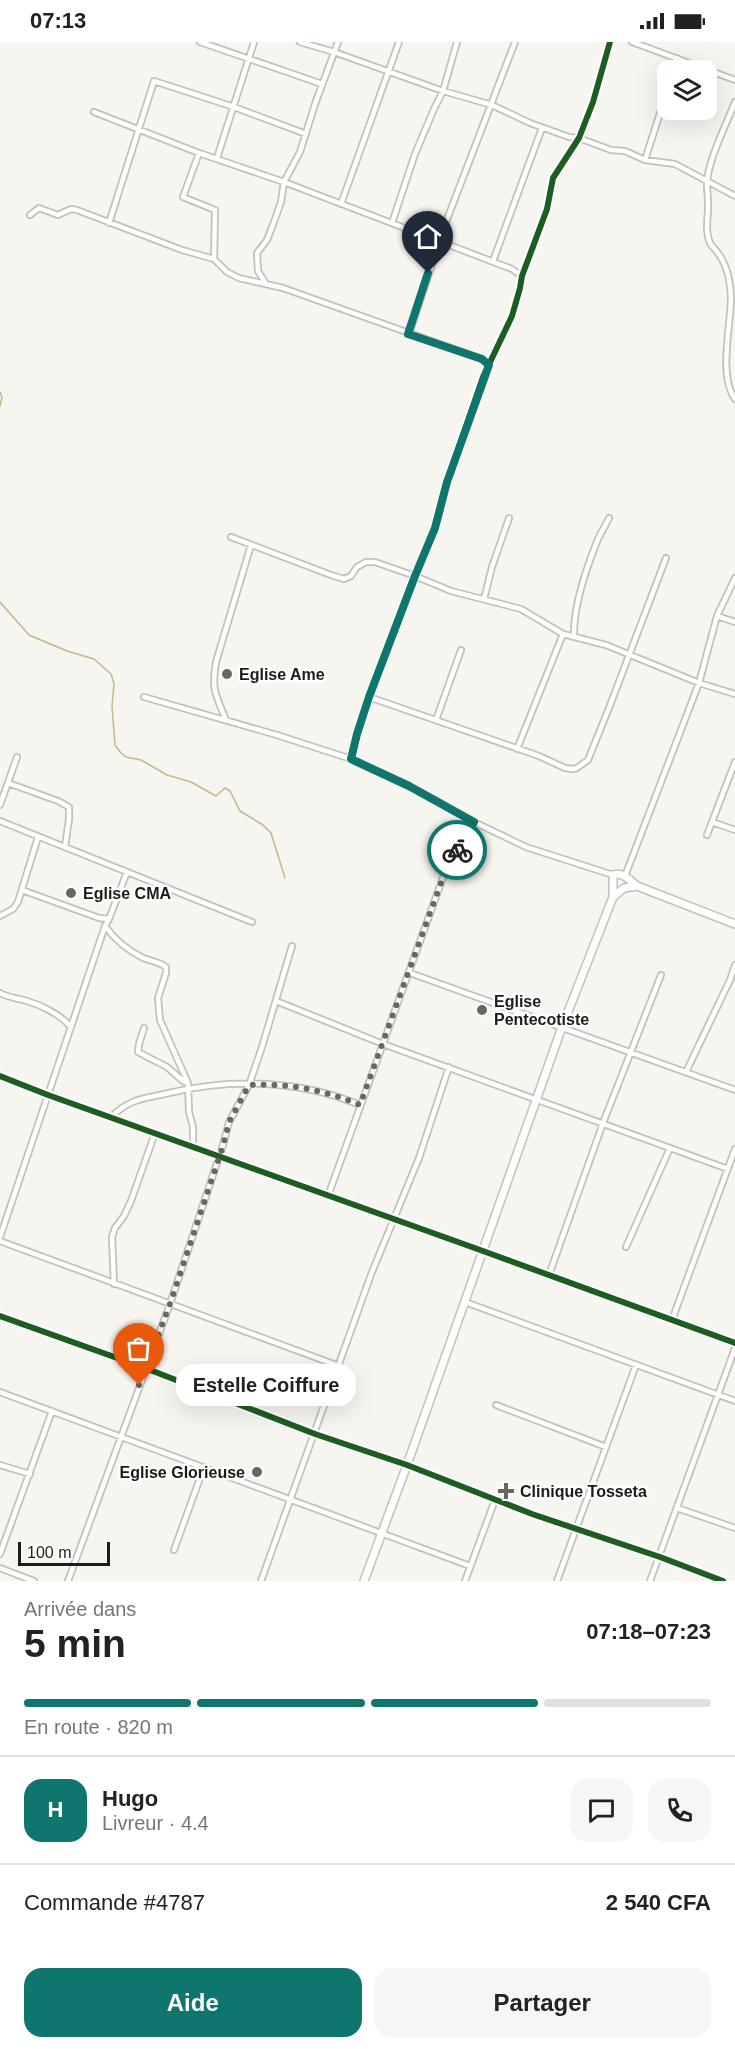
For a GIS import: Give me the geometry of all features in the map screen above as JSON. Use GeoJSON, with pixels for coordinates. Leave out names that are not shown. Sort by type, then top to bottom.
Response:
{"type":"FeatureCollection","features":[{"type":"Feature","properties":{"kind":"street"},"geometry":{"type":"LineString","coordinates":[[200,42],[322,84]]}},
{"type":"Feature","properties":{"kind":"street"},"geometry":{"type":"LineString","coordinates":[[217,158],[254,42]]}},
{"type":"Feature","properties":{"kind":"street"},"geometry":{"type":"LineString","coordinates":[[300,42],[492,105],[542,128],[569,137],[579,138],[645,160],[675,164],[735,196]]}},
{"type":"Feature","properties":{"kind":"street"},"geometry":{"type":"LineString","coordinates":[[266,284],[258,271],[256,253],[267,240],[274,222],[281,202],[284,182],[300,152],[338,42]]}},
{"type":"Feature","properties":{"kind":"street"},"geometry":{"type":"LineString","coordinates":[[340,204],[399,42]]}},
{"type":"Feature","properties":{"kind":"street"},"geometry":{"type":"LineString","coordinates":[[392,223],[415,154],[444,91],[457,42]]}},
{"type":"Feature","properties":{"kind":"street"},"geometry":{"type":"LineString","coordinates":[[408,334],[446,222],[515,42]]}},
{"type":"Feature","properties":{"kind":"street"},"geometry":{"type":"LineString","coordinates":[[351,759],[369,697],[435,528],[447,482],[489,365],[512,316],[522,276],[547,209],[553,178],[579,138],[579,132],[593,102],[610,42]]}},
{"type":"Feature","properties":{"kind":"street"},"geometry":{"type":"LineString","coordinates":[[632,42],[735,80]]}},
{"type":"Feature","properties":{"kind":"street"},"geometry":{"type":"LineString","coordinates":[[109,223],[154,81],[306,134]]}},
{"type":"Feature","properties":{"kind":"street"},"geometry":{"type":"LineString","coordinates":[[735,102],[711,164],[707,182],[709,205],[706,222],[711,245],[727,269],[730,280],[726,377],[730,392],[735,399]]}},
{"type":"Feature","properties":{"kind":"street"},"geometry":{"type":"LineString","coordinates":[[94,112],[199,153],[441,241],[513,269],[522,276]]}},
{"type":"Feature","properties":{"kind":"street"},"geometry":{"type":"LineString","coordinates":[[645,160],[658,120]]}},
{"type":"Feature","properties":{"kind":"street"},"geometry":{"type":"LineString","coordinates":[[493,261],[542,128]]}},
{"type":"Feature","properties":{"kind":"street"},"geometry":{"type":"LineString","coordinates":[[199,153],[183,197],[215,210],[214,259]]}},
{"type":"Feature","properties":{"kind":"street"},"geometry":{"type":"LineString","coordinates":[[30,215],[39,208],[60,215],[74,209],[182,250],[214,259],[227,272],[239,278],[332,305],[482,359],[489,365]]}},
{"type":"Feature","properties":{"kind":"street"},"geometry":{"type":"LineString","coordinates":[[484,599],[509,518]]}},
{"type":"Feature","properties":{"kind":"street"},"geometry":{"type":"LineString","coordinates":[[574,637],[576,615],[585,577],[597,542],[609,518]]}},
{"type":"Feature","properties":{"kind":"street"},"geometry":{"type":"LineString","coordinates":[[231,537],[344,579],[351,576],[357,567],[366,562],[375,562],[451,591],[520,609],[563,633],[606,645],[699,683],[735,694]]}},
{"type":"Feature","properties":{"kind":"street"},"geometry":{"type":"LineString","coordinates":[[226,720],[213,688],[213,680],[216,662],[251,545]]}},
{"type":"Feature","properties":{"kind":"street"},"geometry":{"type":"LineString","coordinates":[[369,697],[518,749],[565,768],[572,769],[583,764],[588,760],[605,718],[666,558]]}},
{"type":"Feature","properties":{"kind":"street"},"geometry":{"type":"LineString","coordinates":[[625,876],[699,683],[717,616],[735,578]]}},
{"type":"Feature","properties":{"kind":"street"},"geometry":{"type":"LineString","coordinates":[[717,616],[735,622]]}},
{"type":"Feature","properties":{"kind":"street"},"geometry":{"type":"LineString","coordinates":[[518,749],[563,633]]}},
{"type":"Feature","properties":{"kind":"street"},"geometry":{"type":"LineString","coordinates":[[436,720],[461,650]]}},
{"type":"Feature","properties":{"kind":"street"},"geometry":{"type":"LineString","coordinates":[[144,697],[351,759],[409,786],[474,822],[526,847],[613,875],[625,876],[637,886],[735,924]]}},
{"type":"Feature","properties":{"kind":"street"},"geometry":{"type":"LineString","coordinates":[[0,805],[17,757]]}},
{"type":"Feature","properties":{"kind":"street"},"geometry":{"type":"LineString","coordinates":[[707,835],[735,762]]}},
{"type":"Feature","properties":{"kind":"street"},"geometry":{"type":"LineString","coordinates":[[8,783],[69,807],[65,848]]}},
{"type":"Feature","properties":{"kind":"street"},"geometry":{"type":"LineString","coordinates":[[0,821],[252,922]]}},
{"type":"Feature","properties":{"kind":"street"},"geometry":{"type":"LineString","coordinates":[[328,1196],[445,872],[474,822]]}},
{"type":"Feature","properties":{"kind":"street"},"geometry":{"type":"LineString","coordinates":[[712,822],[735,830]]}},
{"type":"Feature","properties":{"kind":"street"},"geometry":{"type":"LineString","coordinates":[[0,916],[15,906],[38,837]]}},
{"type":"Feature","properties":{"kind":"street"},"geometry":{"type":"LineString","coordinates":[[127,872],[105,926],[0,1239],[114,1284],[339,1366]]}},
{"type":"Feature","properties":{"kind":"street"},"geometry":{"type":"LineString","coordinates":[[363,1581],[407,1465],[562,1027],[613,897],[613,875]]}},
{"type":"Feature","properties":{"kind":"street"},"geometry":{"type":"LineString","coordinates":[[613,897],[624,888],[637,886]]}},
{"type":"Feature","properties":{"kind":"street"},"geometry":{"type":"LineString","coordinates":[[22,890],[99,918],[109,919]]}},
{"type":"Feature","properties":{"kind":"street"},"geometry":{"type":"LineString","coordinates":[[105,926],[115,939],[128,949],[166,967],[158,998],[160,1020],[189,1086],[193,1147]]}},
{"type":"Feature","properties":{"kind":"street"},"geometry":{"type":"LineString","coordinates":[[68,1581],[170,1304],[229,1122],[249,1085],[292,946]]}},
{"type":"Feature","properties":{"kind":"street"},"geometry":{"type":"LineString","coordinates":[[686,1072],[730,980],[735,964]]}},
{"type":"Feature","properties":{"kind":"street"},"geometry":{"type":"LineString","coordinates":[[410,973],[735,1090]]}},
{"type":"Feature","properties":{"kind":"street"},"geometry":{"type":"LineString","coordinates":[[549,1275],[603,1123],[661,975]]}},
{"type":"Feature","properties":{"kind":"street"},"geometry":{"type":"LineString","coordinates":[[0,993],[35,1003],[71,1025]]}},
{"type":"Feature","properties":{"kind":"street"},"geometry":{"type":"LineString","coordinates":[[276,1001],[383,1044],[728,1169]]}},
{"type":"Feature","properties":{"kind":"street"},"geometry":{"type":"LineString","coordinates":[[144,1028],[138,1050],[140,1055],[167,1067],[189,1086]]}},
{"type":"Feature","properties":{"kind":"street"},"geometry":{"type":"LineString","coordinates":[[261,1581],[378,1256],[419,1158],[449,1067]]}},
{"type":"Feature","properties":{"kind":"street"},"geometry":{"type":"LineString","coordinates":[[0,1076],[672,1320],[735,1345],[650,1581]]}},
{"type":"Feature","properties":{"kind":"street"},"geometry":{"type":"LineString","coordinates":[[111,1117],[135,1100],[189,1086],[223,1084],[267,1084],[304,1088],[360,1105]]}},
{"type":"Feature","properties":{"kind":"street"},"geometry":{"type":"LineString","coordinates":[[114,1284],[111,1245],[115,1228],[132,1201],[155,1133]]}},
{"type":"Feature","properties":{"kind":"street"},"geometry":{"type":"LineString","coordinates":[[626,1247],[670,1148]]}},
{"type":"Feature","properties":{"kind":"street"},"geometry":{"type":"LineString","coordinates":[[672,1320],[735,1149]]}},
{"type":"Feature","properties":{"kind":"street"},"geometry":{"type":"LineString","coordinates":[[465,1302],[735,1401]]}},
{"type":"Feature","properties":{"kind":"street"},"geometry":{"type":"LineString","coordinates":[[0,1316],[145,1368],[315,1434],[407,1465],[576,1530],[660,1557],[723,1581]]}},
{"type":"Feature","properties":{"kind":"street"},"geometry":{"type":"LineString","coordinates":[[557,1581],[636,1365]]}},
{"type":"Feature","properties":{"kind":"street"},"geometry":{"type":"LineString","coordinates":[[0,1392],[470,1566]]}},
{"type":"Feature","properties":{"kind":"street"},"geometry":{"type":"LineString","coordinates":[[496,1405],[606,1447]]}},
{"type":"Feature","properties":{"kind":"street"},"geometry":{"type":"LineString","coordinates":[[0,1554],[52,1411]]}},
{"type":"Feature","properties":{"kind":"street"},"geometry":{"type":"LineString","coordinates":[[0,1465],[30,1474]]}},
{"type":"Feature","properties":{"kind":"street"},"geometry":{"type":"LineString","coordinates":[[174,1550],[204,1467]]}},
{"type":"Feature","properties":{"kind":"street"},"geometry":{"type":"LineString","coordinates":[[465,1581],[495,1500]]}},
{"type":"Feature","properties":{"kind":"street"},"geometry":{"type":"LineString","coordinates":[[677,1508],[735,1528]]}},
{"type":"Feature","properties":{"kind":"street"},"geometry":{"type":"LineString","coordinates":[[0,1568],[34,1581]]}},
{"type":"Feature","properties":{"kind":"waterway"},"geometry":{"type":"LineString","coordinates":[[0,392],[2,397],[0,406]]}},
{"type":"Feature","properties":{"kind":"waterway"},"geometry":{"type":"LineString","coordinates":[[0,602],[29,635],[67,651],[94,659],[111,674],[114,684],[112,706],[115,745],[121,753],[126,757],[141,760],[167,775],[191,782],[216,796],[225,788],[230,791],[240,811],[263,825],[271,833],[285,878]]}},
{"type":"Feature","properties":{"kind":"cycle path"},"geometry":{"type":"LineString","coordinates":[[351,759],[369,697],[435,528],[447,482],[483,377],[512,316],[522,276],[547,209],[553,178],[579,138],[593,102],[610,42]]}},
{"type":"Feature","properties":{"kind":"cycle path"},"geometry":{"type":"LineString","coordinates":[[0,1076],[735,1343]]}},
{"type":"Feature","properties":{"kind":"cycle path"},"geometry":{"type":"LineString","coordinates":[[0,1316],[145,1368],[315,1434],[407,1465],[532,1514],[723,1581]]}},
{"type":"Feature","properties":{"kind":"way so far"},"geometry":{"type":"LineString","coordinates":[[139,1385],[170,1304],[223,1146],[230,1118],[249,1085],[267,1084],[304,1088],[360,1105],[445,872],[457,850]]}},
{"type":"Feature","properties":{"kind":"place","name":"Eglise Ame"},"geometry":{"type":"Point","coordinates":[227,674]}},
{"type":"Feature","properties":{"kind":"place","name":"Eglise CMA"},"geometry":{"type":"Point","coordinates":[71,893]}},
{"type":"Feature","properties":{"kind":"place","name":"Eglise Pentecotiste"},"geometry":{"type":"Point","coordinates":[482,1010]}},
{"type":"Feature","properties":{"kind":"place","name":"Estelle Coiffure"},"geometry":{"type":"Point","coordinates":[139,1385]}},
{"type":"Feature","properties":{"kind":"place","name":"Eglise Glorieuse"},"geometry":{"type":"Point","coordinates":[257,1472]}},
{"type":"Feature","properties":{"kind":"place","name":"Clinique Tosseta"},"geometry":{"type":"Point","coordinates":[506,1491]}},
{"type":"Feature","properties":{"kind":"route"},"geometry":{"type":"LineString","coordinates":[[428,273],[408,334],[482,359],[489,365],[447,482],[435,528],[369,697],[351,759],[409,786],[474,822],[457,850]]}}]}
